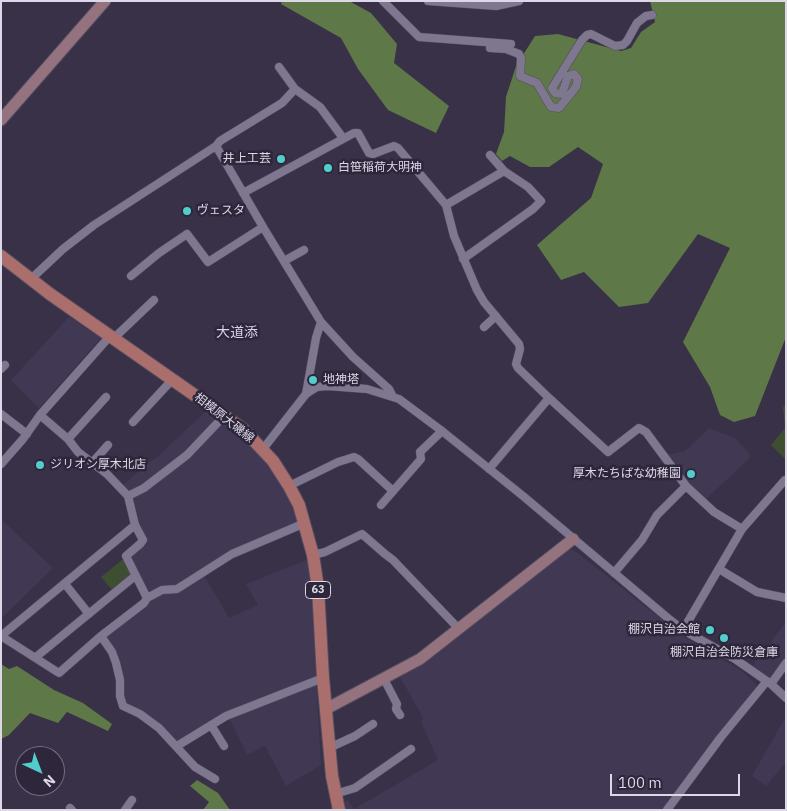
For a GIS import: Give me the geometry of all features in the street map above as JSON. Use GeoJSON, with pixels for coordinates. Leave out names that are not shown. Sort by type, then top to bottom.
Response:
{"type":"FeatureCollection","features":[{"type":"Feature","properties":{"kind":"main road","name":"相模原大磯線"},"geometry":{"type":"LineString","coordinates":[[1,256],[242,429],[273,461],[289,486],[300,505],[314,555],[329,748],[339,810]]}},
{"type":"Feature","properties":{"kind":"street"},"geometry":{"type":"LineString","coordinates":[[1,120],[105,1]]}},
{"type":"Feature","properties":{"kind":"street"},"geometry":{"type":"LineString","coordinates":[[383,1],[419,37],[508,46],[519,54],[520,76],[538,83],[551,107],[558,108],[576,87],[578,79],[574,74],[568,76],[562,94],[555,93],[552,88],[587,35],[591,34],[614,46],[623,45],[637,23],[646,16],[652,15]]}},
{"type":"Feature","properties":{"kind":"street"},"geometry":{"type":"LineString","coordinates":[[428,1],[498,4],[519,1]]}},
{"type":"Feature","properties":{"kind":"street"},"geometry":{"type":"LineString","coordinates":[[279,67],[295,89],[320,107],[343,138]]}},
{"type":"Feature","properties":{"kind":"street"},"geometry":{"type":"LineString","coordinates":[[31,279],[63,249],[94,225],[216,146],[220,141],[282,103],[295,89]]}},
{"type":"Feature","properties":{"kind":"street"},"geometry":{"type":"LineString","coordinates":[[243,193],[354,133],[358,133],[369,153],[373,154],[394,146],[398,148],[446,205],[454,236],[477,290],[520,344],[516,364],[518,368],[608,452],[639,428],[646,432],[686,486],[714,512],[742,529]]}},
{"type":"Feature","properties":{"kind":"street"},"geometry":{"type":"LineString","coordinates":[[216,146],[263,227],[322,322],[353,357],[389,389],[393,397]]}},
{"type":"Feature","properties":{"kind":"street"},"geometry":{"type":"LineString","coordinates":[[464,259],[533,209],[541,200],[528,187],[504,171],[490,155]]}},
{"type":"Feature","properties":{"kind":"street"},"geometry":{"type":"LineString","coordinates":[[446,205],[504,171]]}},
{"type":"Feature","properties":{"kind":"street"},"geometry":{"type":"LineString","coordinates":[[133,272],[187,234],[192,236],[208,262],[263,227]]}},
{"type":"Feature","properties":{"kind":"street"},"geometry":{"type":"LineString","coordinates":[[284,261],[304,250]]}},
{"type":"Feature","properties":{"kind":"street"},"geometry":{"type":"LineString","coordinates":[[1,464],[27,434],[40,415],[112,337],[150,300]]}},
{"type":"Feature","properties":{"kind":"street"},"geometry":{"type":"LineString","coordinates":[[484,327],[496,316]]}},
{"type":"Feature","properties":{"kind":"street"},"geometry":{"type":"LineString","coordinates":[[306,394],[316,338],[322,322]]}},
{"type":"Feature","properties":{"kind":"street"},"geometry":{"type":"LineString","coordinates":[[133,422],[172,380]]}},
{"type":"Feature","properties":{"kind":"street"},"geometry":{"type":"LineString","coordinates":[[263,449],[306,394],[317,387],[366,389],[393,397],[442,431],[683,630],[734,659],[769,683],[786,698]]}},
{"type":"Feature","properties":{"kind":"street"},"geometry":{"type":"LineString","coordinates":[[68,439],[106,397]]}},
{"type":"Feature","properties":{"kind":"street"},"geometry":{"type":"LineString","coordinates":[[489,469],[550,398]]}},
{"type":"Feature","properties":{"kind":"street"},"geometry":{"type":"LineString","coordinates":[[1,414],[27,434]]}},
{"type":"Feature","properties":{"kind":"street"},"geometry":{"type":"LineString","coordinates":[[40,415],[68,439],[78,452],[107,474],[128,496],[135,525],[142,540],[126,556],[147,598]]}},
{"type":"Feature","properties":{"kind":"street"},"geometry":{"type":"LineString","coordinates":[[128,496],[144,488],[187,455],[225,416]]}},
{"type":"Feature","properties":{"kind":"street"},"geometry":{"type":"LineString","coordinates":[[381,505],[422,459],[420,452],[442,431]]}},
{"type":"Feature","properties":{"kind":"street"},"geometry":{"type":"LineString","coordinates":[[92,463],[108,445]]}},
{"type":"Feature","properties":{"kind":"street"},"geometry":{"type":"LineString","coordinates":[[289,486],[338,462],[354,457],[393,491]]}},
{"type":"Feature","properties":{"kind":"street"},"geometry":{"type":"LineString","coordinates":[[683,630],[742,529],[785,480]]}},
{"type":"Feature","properties":{"kind":"street"},"geometry":{"type":"LineString","coordinates":[[614,573],[642,540],[657,515],[686,486]]}},
{"type":"Feature","properties":{"kind":"street"},"geometry":{"type":"LineString","coordinates":[[135,525],[1,636],[60,674],[101,636],[144,603],[147,598],[162,590],[177,589],[232,554],[305,523]]}},
{"type":"Feature","properties":{"kind":"street"},"geometry":{"type":"LineString","coordinates":[[314,555],[353,540],[362,534],[394,560],[459,628]]}},
{"type":"Feature","properties":{"kind":"street"},"geometry":{"type":"LineString","coordinates":[[326,709],[420,659],[573,539]]}},
{"type":"Feature","properties":{"kind":"street"},"geometry":{"type":"LineString","coordinates":[[719,569],[757,592],[786,598]]}},
{"type":"Feature","properties":{"kind":"street"},"geometry":{"type":"LineString","coordinates":[[36,657],[135,576]]}},
{"type":"Feature","properties":{"kind":"street"},"geometry":{"type":"LineString","coordinates":[[65,584],[89,614]]}},
{"type":"Feature","properties":{"kind":"street"},"geometry":{"type":"LineString","coordinates":[[101,636],[112,652],[116,663],[123,706],[140,714],[159,728],[195,767],[215,779]]}},
{"type":"Feature","properties":{"kind":"street"},"geometry":{"type":"LineString","coordinates":[[667,810],[721,737],[786,663]]}},
{"type":"Feature","properties":{"kind":"street"},"geometry":{"type":"LineString","coordinates":[[177,746],[226,716],[323,678]]}},
{"type":"Feature","properties":{"kind":"street"},"geometry":{"type":"LineString","coordinates":[[384,679],[399,703],[396,709],[400,716]]}},
{"type":"Feature","properties":{"kind":"street"},"geometry":{"type":"LineString","coordinates":[[211,725],[224,746]]}},
{"type":"Feature","properties":{"kind":"street"},"geometry":{"type":"LineString","coordinates":[[329,748],[370,729]]}},
{"type":"Feature","properties":{"kind":"street"},"geometry":{"type":"LineString","coordinates":[[335,794],[355,788],[391,767],[411,749]]}},
{"type":"Feature","properties":{"kind":"street"},"geometry":{"type":"LineString","coordinates":[[125,810],[132,800]]}},
{"type":"Feature","properties":{"kind":"shaded area"},"geometry":{"type":"Polygon","coordinates":[[[69,317],[101,338],[39,408],[11,380],[69,317]]]}},
{"type":"Feature","properties":{"kind":"shaded area"},"geometry":{"type":"Polygon","coordinates":[[[208,409],[220,418],[187,453],[130,494],[122,486],[154,460],[208,409]]]}},
{"type":"Feature","properties":{"kind":"shaded area"},"geometry":{"type":"Polygon","coordinates":[[[223,422],[245,439],[267,462],[288,496],[299,524],[175,587],[151,594],[147,593],[130,559],[131,555],[144,544],[131,499],[223,422]]]}},
{"type":"Feature","properties":{"kind":"shaded area"},"geometry":{"type":"Polygon","coordinates":[[[709,428],[735,438],[750,454],[749,459],[705,500],[680,474],[666,455],[685,451],[709,428]]]}},
{"type":"Feature","properties":{"kind":"shaded area"},"geometry":{"type":"Polygon","coordinates":[[[1,519],[53,568],[1,619],[1,519]]]}},
{"type":"Feature","properties":{"kind":"shaded area"},"geometry":{"type":"Polygon","coordinates":[[[569,549],[575,551],[683,636],[742,671],[756,684],[757,688],[682,787],[671,797],[663,810],[344,810],[343,803],[348,800],[354,809],[438,760],[421,722],[423,718],[399,675],[569,549]]]}},
{"type":"Feature","properties":{"kind":"shaded area"},"geometry":{"type":"Polygon","coordinates":[[[309,559],[321,765],[286,786],[265,746],[247,755],[227,713],[177,743],[124,704],[106,637],[108,633],[153,598],[204,575],[229,618],[258,605],[246,584],[309,559]]]}},
{"type":"Feature","properties":{"kind":"shaded area"},"geometry":{"type":"Polygon","coordinates":[[[786,622],[786,660],[771,678],[752,666],[786,622]]]}},
{"type":"Feature","properties":{"kind":"shaded area"},"geometry":{"type":"Polygon","coordinates":[[[786,716],[786,762],[766,786],[752,776],[786,716]]]}},
{"type":"Feature","properties":{"kind":"green space"},"geometry":{"type":"Polygon","coordinates":[[[282,1],[349,1],[371,13],[397,44],[394,63],[449,106],[436,133],[388,110],[358,69],[341,38],[281,4],[282,1]]]}},
{"type":"Feature","properties":{"kind":"green space"},"geometry":{"type":"Polygon","coordinates":[[[650,1],[786,1],[786,337],[755,416],[734,422],[720,415],[710,387],[683,342],[730,248],[698,234],[648,303],[619,307],[584,272],[561,280],[537,245],[591,198],[603,164],[578,147],[549,167],[530,167],[510,156],[502,161],[496,154],[504,132],[506,97],[516,66],[535,36],[558,34],[621,51],[631,48],[641,32],[655,22],[650,1]]]}},
{"type":"Feature","properties":{"kind":"green space"},"geometry":{"type":"Polygon","coordinates":[[[786,404],[786,460],[771,445],[785,428],[783,407],[786,404]]]}},
{"type":"Feature","properties":{"kind":"green space"},"geometry":{"type":"Polygon","coordinates":[[[123,559],[130,577],[113,591],[101,577],[123,559]]]}},
{"type":"Feature","properties":{"kind":"green space"},"geometry":{"type":"Polygon","coordinates":[[[1,664],[9,669],[17,666],[54,690],[83,703],[112,724],[108,731],[67,712],[58,723],[30,713],[9,735],[1,739],[1,664]]]}},
{"type":"Feature","properties":{"kind":"green space"},"geometry":{"type":"Polygon","coordinates":[[[197,780],[218,793],[230,810],[203,810],[209,802],[190,786],[197,780]]]}},
{"type":"Feature","properties":{"kind":"place","name":"井上工芸"},"geometry":{"type":"Point","coordinates":[281,159]}},
{"type":"Feature","properties":{"kind":"place","name":"白笹稲荷大明神"},"geometry":{"type":"Point","coordinates":[328,168]}},
{"type":"Feature","properties":{"kind":"place","name":"ヴェスタ"},"geometry":{"type":"Point","coordinates":[187,211]}},
{"type":"Feature","properties":{"kind":"place","name":"地神塔"},"geometry":{"type":"Point","coordinates":[313,380]}},
{"type":"Feature","properties":{"kind":"place","name":"ジリオン厚木北店"},"geometry":{"type":"Point","coordinates":[40,465]}},
{"type":"Feature","properties":{"kind":"place","name":"厚木たちばな幼稚園"},"geometry":{"type":"Point","coordinates":[691,474]}},
{"type":"Feature","properties":{"kind":"place","name":"棚沢自治会館"},"geometry":{"type":"Point","coordinates":[710,630]}},
{"type":"Feature","properties":{"kind":"place","name":"棚沢自治会防災倉庫"},"geometry":{"type":"Point","coordinates":[724,638]}},
{"type":"Feature","properties":{"kind":"district","name":"大道添"},"geometry":{"type":"Point","coordinates":[237,333]}}]}
